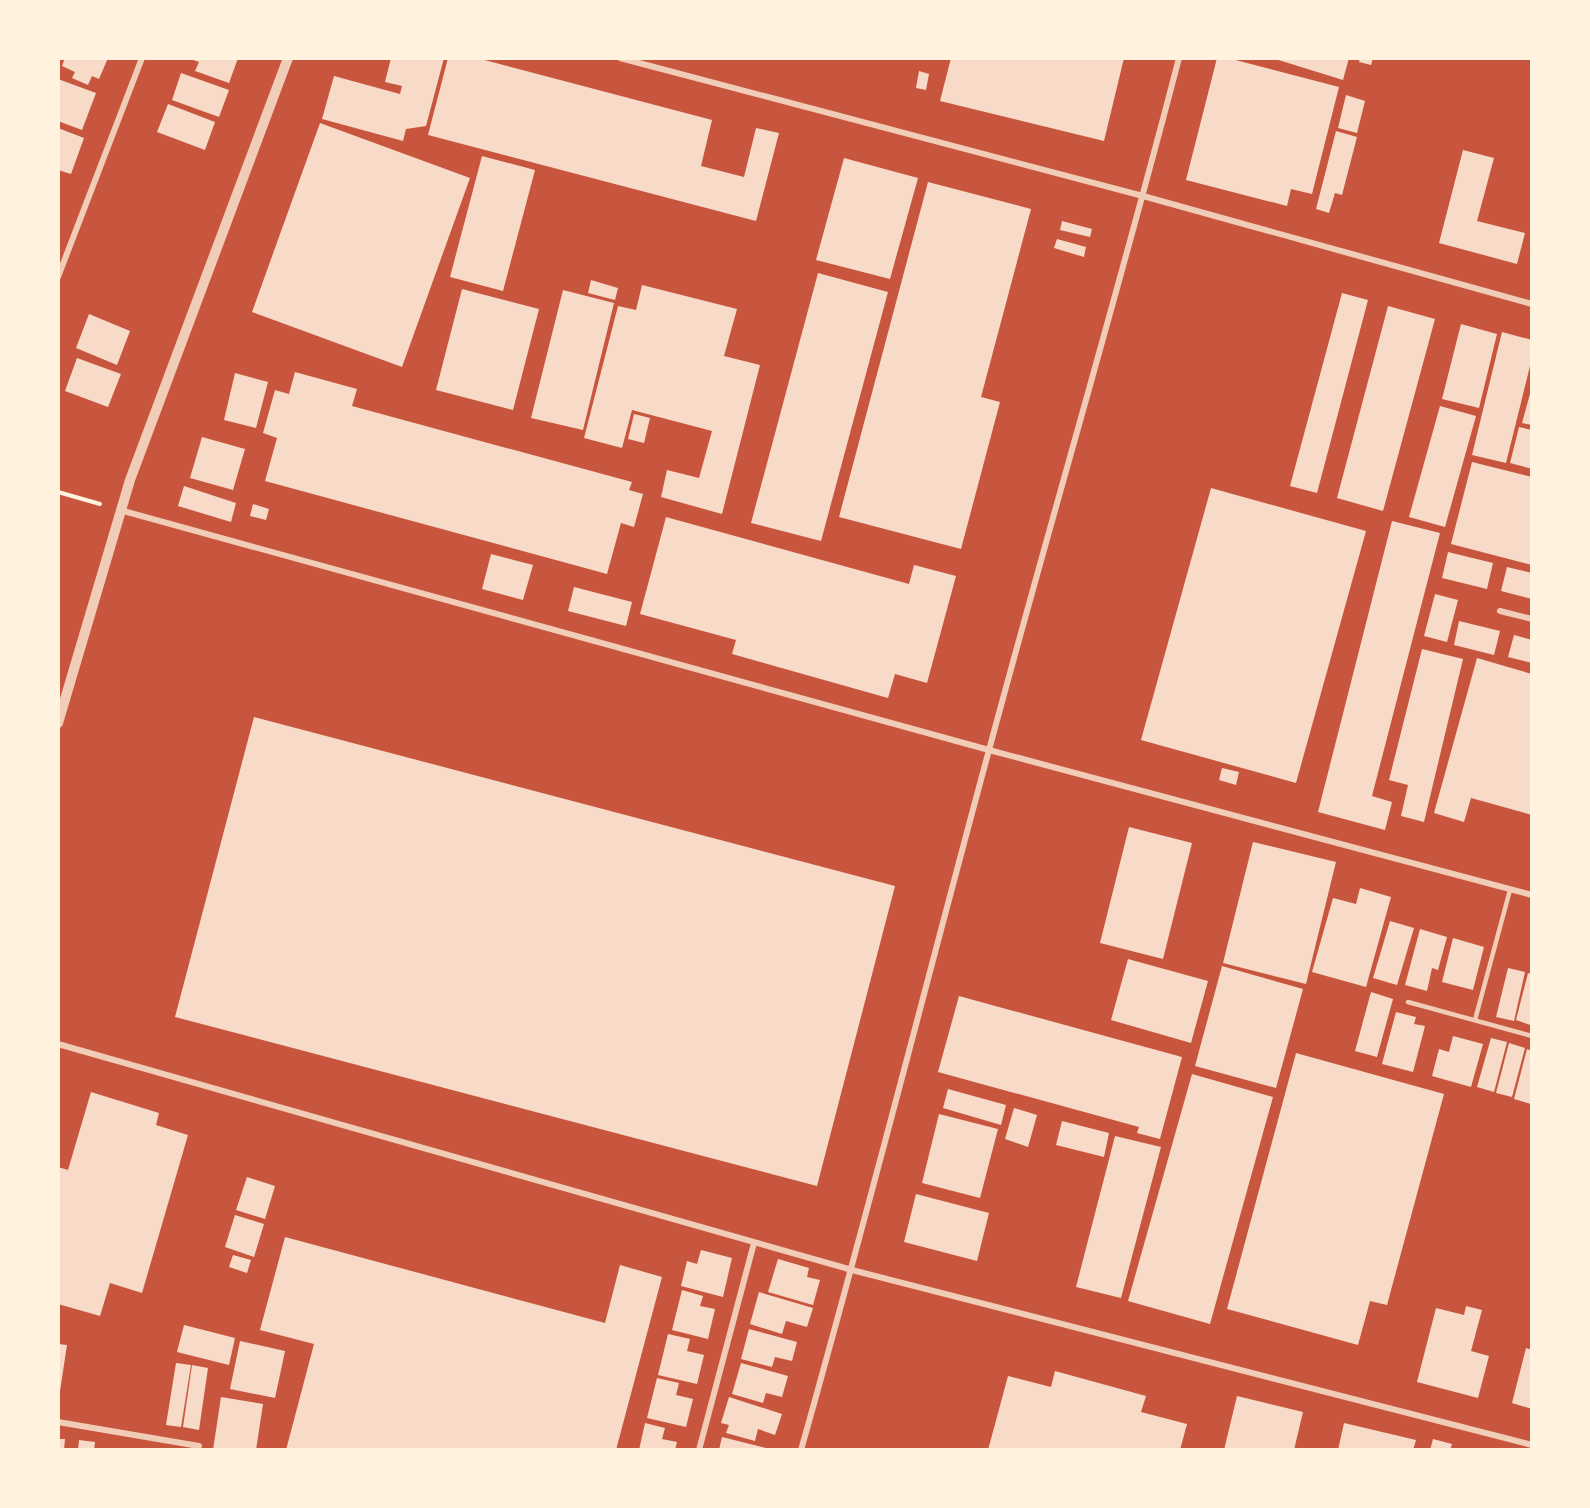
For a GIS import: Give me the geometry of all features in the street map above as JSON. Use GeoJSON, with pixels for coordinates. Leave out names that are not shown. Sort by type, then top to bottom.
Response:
{"type":"FeatureCollection","features":[{"type":"Feature","properties":{"kind":"street"},"geometry":{"type":"LineString","coordinates":[[58,277],[142,58]]}},
{"type":"Feature","properties":{"kind":"street"},"geometry":{"type":"LineString","coordinates":[[58,723],[134,469],[288,58]]}},
{"type":"Feature","properties":{"kind":"street"},"geometry":{"type":"LineString","coordinates":[[620,58],[1143,196],[1532,304]]}},
{"type":"Feature","properties":{"kind":"street"},"geometry":{"type":"LineString","coordinates":[[801,1449],[852,1270],[989,750],[1143,196],[1179,58]]}},
{"type":"Feature","properties":{"kind":"street"},"geometry":{"type":"LineString","coordinates":[[120,510],[989,750],[1532,896]]}},
{"type":"Feature","properties":{"kind":"street"},"geometry":{"type":"LineString","coordinates":[[1500,610],[1532,619]]}},
{"type":"Feature","properties":{"kind":"street"},"geometry":{"type":"LineString","coordinates":[[58,1044],[852,1270],[1532,1445]]}},
{"type":"Feature","properties":{"kind":"street"},"geometry":{"type":"LineString","coordinates":[[699,1449],[754,1243]]}},
{"type":"Feature","properties":{"kind":"street"},"geometry":{"type":"LineString","coordinates":[[58,1422],[172,1446],[199,1446]]}},
{"type":"Feature","properties":{"kind":"lane"},"geometry":{"type":"LineString","coordinates":[[1475,1020],[1510,890]]}},
{"type":"Feature","properties":{"kind":"lane"},"geometry":{"type":"LineString","coordinates":[[1408,1002],[1532,1036]]}},
{"type":"Feature","properties":{"kind":"path"},"geometry":{"type":"LineString","coordinates":[[58,492],[120,510]]}},
{"type":"Feature","properties":{"kind":"building"},"geometry":{"type":"Polygon","coordinates":[[[65,58],[108,58],[99,79],[92,76],[88,85],[72,78],[75,72],[62,66],[65,58]]]}},
{"type":"Feature","properties":{"kind":"building"},"geometry":{"type":"Polygon","coordinates":[[[238,58],[229,83],[195,71],[199,62],[190,59],[238,58]]]}},
{"type":"Feature","properties":{"kind":"building"},"geometry":{"type":"Polygon","coordinates":[[[391,58],[444,58],[426,126],[406,129],[403,141],[322,119],[334,76],[400,94],[402,86],[385,82],[391,58]]]}},
{"type":"Feature","properties":{"kind":"building"},"geometry":{"type":"Polygon","coordinates":[[[448,58],[477,58],[712,120],[701,166],[744,177],[756,128],[779,133],[756,221],[428,135],[448,58]]]}},
{"type":"Feature","properties":{"kind":"building"},"geometry":{"type":"Polygon","coordinates":[[[951,58],[1124,58],[1104,141],[940,101],[951,58]]]}},
{"type":"Feature","properties":{"kind":"building"},"geometry":{"type":"Polygon","coordinates":[[[1217,58],[1228,58],[1339,87],[1312,194],[1291,189],[1287,206],[1186,180],[1217,58]]]}},
{"type":"Feature","properties":{"kind":"building"},"geometry":{"type":"Polygon","coordinates":[[[1272,58],[1349,58],[1343,80],[1272,58]]]}},
{"type":"Feature","properties":{"kind":"building"},"geometry":{"type":"Polygon","coordinates":[[[1360,58],[1373,58],[1371,65],[1359,62],[1360,58]]]}},
{"type":"Feature","properties":{"kind":"building"},"geometry":{"type":"Polygon","coordinates":[[[919,71],[929,74],[926,90],[916,88],[919,71]]]}},
{"type":"Feature","properties":{"kind":"building"},"geometry":{"type":"Polygon","coordinates":[[[181,73],[229,90],[219,117],[172,100],[181,73]]]}},
{"type":"Feature","properties":{"kind":"building"},"geometry":{"type":"Polygon","coordinates":[[[58,79],[96,93],[82,130],[58,121],[58,79]]]}},
{"type":"Feature","properties":{"kind":"building"},"geometry":{"type":"Polygon","coordinates":[[[1346,95],[1365,101],[1357,133],[1338,128],[1346,95]]]}},
{"type":"Feature","properties":{"kind":"building"},"geometry":{"type":"Polygon","coordinates":[[[168,104],[215,122],[205,150],[157,132],[168,104]]]}},
{"type":"Feature","properties":{"kind":"building"},"geometry":{"type":"Polygon","coordinates":[[[320,123],[470,178],[402,367],[252,312],[320,123]]]}},
{"type":"Feature","properties":{"kind":"building"},"geometry":{"type":"Polygon","coordinates":[[[58,128],[84,138],[71,174],[58,170],[58,128]]]}},
{"type":"Feature","properties":{"kind":"building"},"geometry":{"type":"Polygon","coordinates":[[[1336,131],[1357,137],[1342,195],[1335,193],[1329,213],[1316,209],[1336,131]]]}},
{"type":"Feature","properties":{"kind":"building"},"geometry":{"type":"Polygon","coordinates":[[[1463,150],[1494,158],[1477,221],[1525,233],[1517,264],[1439,243],[1463,150]]]}},
{"type":"Feature","properties":{"kind":"building"},"geometry":{"type":"Polygon","coordinates":[[[482,156],[535,170],[503,291],[450,277],[482,156]]]}},
{"type":"Feature","properties":{"kind":"building"},"geometry":{"type":"Polygon","coordinates":[[[844,158],[918,178],[890,279],[816,260],[844,158]]]}},
{"type":"Feature","properties":{"kind":"building"},"geometry":{"type":"Polygon","coordinates":[[[928,182],[1031,209],[981,397],[1000,402],[961,549],[839,517],[928,182]]]}},
{"type":"Feature","properties":{"kind":"building"},"geometry":{"type":"Polygon","coordinates":[[[1062,221],[1092,229],[1090,237],[1060,230],[1062,221]]]}},
{"type":"Feature","properties":{"kind":"building"},"geometry":{"type":"Polygon","coordinates":[[[1057,239],[1086,247],[1084,257],[1054,248],[1057,239]]]}},
{"type":"Feature","properties":{"kind":"building"},"geometry":{"type":"Polygon","coordinates":[[[818,273],[888,292],[821,541],[751,523],[818,273]]]}},
{"type":"Feature","properties":{"kind":"building"},"geometry":{"type":"Polygon","coordinates":[[[591,280],[618,288],[615,300],[588,293],[591,280]]]}},
{"type":"Feature","properties":{"kind":"building"},"geometry":{"type":"Polygon","coordinates":[[[642,285],[737,309],[724,356],[760,365],[722,514],[661,497],[667,470],[699,478],[712,431],[632,410],[622,448],[584,438],[618,306],[636,310],[642,285]]]}},
{"type":"Feature","properties":{"kind":"building"},"geometry":{"type":"Polygon","coordinates":[[[462,289],[539,309],[513,410],[436,390],[462,289]]]}},
{"type":"Feature","properties":{"kind":"building"},"geometry":{"type":"Polygon","coordinates":[[[563,290],[614,303],[583,430],[531,418],[563,290]]]}},
{"type":"Feature","properties":{"kind":"building"},"geometry":{"type":"Polygon","coordinates":[[[1342,293],[1368,300],[1317,493],[1290,486],[1342,293]]]}},
{"type":"Feature","properties":{"kind":"building"},"geometry":{"type":"Polygon","coordinates":[[[1388,306],[1435,319],[1383,511],[1337,498],[1388,306]]]}},
{"type":"Feature","properties":{"kind":"building"},"geometry":{"type":"Polygon","coordinates":[[[89,314],[130,331],[117,365],[76,348],[89,314]]]}},
{"type":"Feature","properties":{"kind":"building"},"geometry":{"type":"Polygon","coordinates":[[[1461,324],[1497,334],[1479,408],[1442,399],[1461,324]]]}},
{"type":"Feature","properties":{"kind":"building"},"geometry":{"type":"Polygon","coordinates":[[[1502,332],[1532,340],[1532,358],[1506,463],[1472,455],[1502,332]]]}},
{"type":"Feature","properties":{"kind":"building"},"geometry":{"type":"Polygon","coordinates":[[[77,358],[121,374],[108,407],[65,391],[77,358]]]}},
{"type":"Feature","properties":{"kind":"building"},"geometry":{"type":"Polygon","coordinates":[[[295,372],[357,389],[352,406],[632,482],[629,490],[643,494],[634,527],[621,523],[607,574],[265,481],[277,438],[263,433],[275,390],[289,394],[295,372]]]}},
{"type":"Feature","properties":{"kind":"building"},"geometry":{"type":"Polygon","coordinates":[[[235,373],[268,382],[256,428],[224,420],[235,373]]]}},
{"type":"Feature","properties":{"kind":"building"},"geometry":{"type":"Polygon","coordinates":[[[1532,390],[1532,425],[1522,423],[1532,390]]]}},
{"type":"Feature","properties":{"kind":"building"},"geometry":{"type":"Polygon","coordinates":[[[1440,406],[1476,416],[1445,527],[1409,517],[1440,406]]]}},
{"type":"Feature","properties":{"kind":"building"},"geometry":{"type":"Polygon","coordinates":[[[634,414],[650,418],[644,443],[628,439],[634,414]]]}},
{"type":"Feature","properties":{"kind":"building"},"geometry":{"type":"Polygon","coordinates":[[[1519,427],[1532,430],[1532,469],[1510,463],[1519,427]]]}},
{"type":"Feature","properties":{"kind":"building"},"geometry":{"type":"Polygon","coordinates":[[[202,437],[245,449],[233,490],[190,478],[202,437]]]}},
{"type":"Feature","properties":{"kind":"building"},"geometry":{"type":"Polygon","coordinates":[[[1472,462],[1532,477],[1532,565],[1451,544],[1472,462]]]}},
{"type":"Feature","properties":{"kind":"building"},"geometry":{"type":"Polygon","coordinates":[[[184,486],[236,503],[231,522],[178,506],[184,486]]]}},
{"type":"Feature","properties":{"kind":"building"},"geometry":{"type":"Polygon","coordinates":[[[1211,488],[1366,531],[1296,783],[1141,740],[1211,488]]]}},
{"type":"Feature","properties":{"kind":"building"},"geometry":{"type":"Polygon","coordinates":[[[253,504],[269,509],[266,520],[250,516],[253,504]]]}},
{"type":"Feature","properties":{"kind":"building"},"geometry":{"type":"Polygon","coordinates":[[[666,517],[909,584],[914,565],[956,576],[927,683],[895,674],[888,698],[732,654],[736,640],[640,614],[666,517]]]}},
{"type":"Feature","properties":{"kind":"building"},"geometry":{"type":"Polygon","coordinates":[[[1392,521],[1440,533],[1372,796],[1392,802],[1385,830],[1318,812],[1392,521]]]}},
{"type":"Feature","properties":{"kind":"building"},"geometry":{"type":"Polygon","coordinates":[[[1448,552],[1493,563],[1487,589],[1442,578],[1448,552]]]}},
{"type":"Feature","properties":{"kind":"building"},"geometry":{"type":"Polygon","coordinates":[[[491,554],[533,565],[523,600],[482,589],[491,554]]]}},
{"type":"Feature","properties":{"kind":"building"},"geometry":{"type":"Polygon","coordinates":[[[1507,567],[1532,573],[1532,599],[1501,591],[1507,567]]]}},
{"type":"Feature","properties":{"kind":"building"},"geometry":{"type":"Polygon","coordinates":[[[574,587],[632,602],[626,626],[568,611],[574,587]]]}},
{"type":"Feature","properties":{"kind":"building"},"geometry":{"type":"Polygon","coordinates":[[[1435,594],[1458,600],[1447,642],[1424,636],[1435,594]]]}},
{"type":"Feature","properties":{"kind":"building"},"geometry":{"type":"Polygon","coordinates":[[[1459,621],[1500,631],[1494,655],[1454,645],[1459,621]]]}},
{"type":"Feature","properties":{"kind":"building"},"geometry":{"type":"Polygon","coordinates":[[[1514,635],[1532,640],[1532,663],[1508,657],[1514,635]]]}},
{"type":"Feature","properties":{"kind":"building"},"geometry":{"type":"Polygon","coordinates":[[[1422,649],[1463,659],[1424,822],[1401,816],[1408,785],[1389,780],[1422,649]]]}},
{"type":"Feature","properties":{"kind":"building"},"geometry":{"type":"Polygon","coordinates":[[[1477,658],[1532,674],[1532,815],[1471,798],[1464,822],[1434,813],[1477,658]]]}},
{"type":"Feature","properties":{"kind":"building"},"geometry":{"type":"Polygon","coordinates":[[[254,717],[895,886],[817,1186],[175,1017],[254,717]]]}},
{"type":"Feature","properties":{"kind":"building"},"geometry":{"type":"Polygon","coordinates":[[[1222,768],[1239,772],[1236,785],[1219,780],[1222,768]]]}},
{"type":"Feature","properties":{"kind":"building"},"geometry":{"type":"Polygon","coordinates":[[[1129,827],[1192,843],[1163,959],[1100,943],[1129,827]]]}},
{"type":"Feature","properties":{"kind":"building"},"geometry":{"type":"Polygon","coordinates":[[[1253,842],[1336,862],[1306,984],[1223,963],[1253,842]]]}},
{"type":"Feature","properties":{"kind":"building"},"geometry":{"type":"Polygon","coordinates":[[[1360,888],[1391,897],[1366,987],[1312,972],[1333,898],[1356,904],[1360,888]]]}},
{"type":"Feature","properties":{"kind":"building"},"geometry":{"type":"Polygon","coordinates":[[[1390,921],[1414,928],[1397,985],[1373,978],[1390,921]]]}},
{"type":"Feature","properties":{"kind":"building"},"geometry":{"type":"Polygon","coordinates":[[[1420,929],[1447,937],[1438,970],[1432,968],[1427,991],[1405,985],[1420,929]]]}},
{"type":"Feature","properties":{"kind":"building"},"geometry":{"type":"Polygon","coordinates":[[[1453,938],[1484,947],[1473,990],[1442,982],[1453,938]]]}},
{"type":"Feature","properties":{"kind":"building"},"geometry":{"type":"Polygon","coordinates":[[[1128,959],[1208,981],[1191,1043],[1111,1020],[1128,959]]]}},
{"type":"Feature","properties":{"kind":"building"},"geometry":{"type":"Polygon","coordinates":[[[1222,966],[1303,989],[1276,1088],[1195,1066],[1222,966]]]}},
{"type":"Feature","properties":{"kind":"building"},"geometry":{"type":"Polygon","coordinates":[[[1508,968],[1525,972],[1514,1021],[1496,1017],[1508,968]]]}},
{"type":"Feature","properties":{"kind":"building"},"geometry":{"type":"Polygon","coordinates":[[[1528,973],[1532,974],[1530,1025],[1516,1020],[1528,973]]]}},
{"type":"Feature","properties":{"kind":"building"},"geometry":{"type":"Polygon","coordinates":[[[1371,992],[1393,999],[1377,1057],[1355,1051],[1371,992]]]}},
{"type":"Feature","properties":{"kind":"building"},"geometry":{"type":"Polygon","coordinates":[[[959,996],[1182,1057],[1160,1139],[1137,1133],[1139,1127],[938,1072],[959,996]]]}},
{"type":"Feature","properties":{"kind":"building"},"geometry":{"type":"Polygon","coordinates":[[[1396,1012],[1416,1017],[1414,1024],[1425,1026],[1413,1072],[1382,1064],[1396,1012]]]}},
{"type":"Feature","properties":{"kind":"building"},"geometry":{"type":"Polygon","coordinates":[[[1453,1036],[1483,1044],[1471,1087],[1432,1076],[1439,1049],[1449,1052],[1453,1036]]]}},
{"type":"Feature","properties":{"kind":"building"},"geometry":{"type":"Polygon","coordinates":[[[1491,1038],[1507,1042],[1494,1092],[1477,1087],[1491,1038]]]}},
{"type":"Feature","properties":{"kind":"building"},"geometry":{"type":"Polygon","coordinates":[[[1509,1043],[1525,1048],[1512,1097],[1496,1093],[1509,1043]]]}},
{"type":"Feature","properties":{"kind":"building"},"geometry":{"type":"Polygon","coordinates":[[[1527,1049],[1532,1051],[1531,1104],[1514,1099],[1527,1049]]]}},
{"type":"Feature","properties":{"kind":"building"},"geometry":{"type":"Polygon","coordinates":[[[1296,1053],[1444,1094],[1387,1305],[1370,1301],[1358,1345],[1227,1309],[1296,1053]]]}},
{"type":"Feature","properties":{"kind":"building"},"geometry":{"type":"Polygon","coordinates":[[[1192,1074],[1273,1097],[1210,1324],[1128,1301],[1192,1074]]]}},
{"type":"Feature","properties":{"kind":"building"},"geometry":{"type":"Polygon","coordinates":[[[948,1089],[1006,1105],[1001,1125],[943,1108],[948,1089]]]}},
{"type":"Feature","properties":{"kind":"building"},"geometry":{"type":"Polygon","coordinates":[[[91,1092],[159,1113],[156,1125],[188,1135],[142,1293],[110,1283],[100,1316],[58,1304],[58,1167],[68,1170],[91,1092]]]}},
{"type":"Feature","properties":{"kind":"building"},"geometry":{"type":"Polygon","coordinates":[[[1014,1108],[1037,1115],[1028,1147],[1005,1139],[1014,1108]]]}},
{"type":"Feature","properties":{"kind":"building"},"geometry":{"type":"Polygon","coordinates":[[[939,1114],[998,1129],[980,1198],[922,1183],[939,1114]]]}},
{"type":"Feature","properties":{"kind":"building"},"geometry":{"type":"Polygon","coordinates":[[[1062,1121],[1109,1133],[1104,1157],[1056,1145],[1062,1121]]]}},
{"type":"Feature","properties":{"kind":"building"},"geometry":{"type":"Polygon","coordinates":[[[1115,1136],[1161,1147],[1121,1298],[1076,1287],[1115,1136]]]}},
{"type":"Feature","properties":{"kind":"building"},"geometry":{"type":"Polygon","coordinates":[[[247,1177],[275,1186],[265,1219],[236,1210],[247,1177]]]}},
{"type":"Feature","properties":{"kind":"building"},"geometry":{"type":"Polygon","coordinates":[[[916,1194],[989,1213],[977,1261],[904,1242],[916,1194]]]}},
{"type":"Feature","properties":{"kind":"building"},"geometry":{"type":"Polygon","coordinates":[[[235,1215],[264,1224],[254,1257],[225,1247],[235,1215]]]}},
{"type":"Feature","properties":{"kind":"building"},"geometry":{"type":"Polygon","coordinates":[[[285,1237],[605,1323],[620,1265],[662,1277],[616,1450],[286,1450],[314,1344],[260,1330],[285,1237]]]}},
{"type":"Feature","properties":{"kind":"building"},"geometry":{"type":"Polygon","coordinates":[[[701,1250],[732,1258],[723,1297],[681,1286],[687,1261],[697,1264],[701,1250]]]}},
{"type":"Feature","properties":{"kind":"building"},"geometry":{"type":"Polygon","coordinates":[[[233,1255],[251,1260],[247,1273],[229,1267],[233,1255]]]}},
{"type":"Feature","properties":{"kind":"building"},"geometry":{"type":"Polygon","coordinates":[[[778,1259],[809,1268],[807,1277],[820,1280],[813,1305],[768,1292],[778,1259]]]}},
{"type":"Feature","properties":{"kind":"building"},"geometry":{"type":"Polygon","coordinates":[[[682,1290],[703,1296],[700,1306],[715,1309],[708,1339],[672,1330],[682,1290]]]}},
{"type":"Feature","properties":{"kind":"building"},"geometry":{"type":"Polygon","coordinates":[[[759,1292],[813,1308],[807,1327],[786,1321],[782,1334],[750,1324],[759,1292]]]}},
{"type":"Feature","properties":{"kind":"building"},"geometry":{"type":"Polygon","coordinates":[[[1466,1306],[1482,1310],[1471,1351],[1489,1356],[1478,1398],[1417,1382],[1436,1308],[1464,1315],[1466,1306]]]}},
{"type":"Feature","properties":{"kind":"building"},"geometry":{"type":"Polygon","coordinates":[[[184,1325],[235,1338],[229,1365],[177,1352],[184,1325]]]}},
{"type":"Feature","properties":{"kind":"building"},"geometry":{"type":"Polygon","coordinates":[[[749,1329],[797,1342],[792,1361],[775,1357],[772,1367],[741,1359],[749,1329]]]}},
{"type":"Feature","properties":{"kind":"building"},"geometry":{"type":"Polygon","coordinates":[[[668,1334],[690,1339],[687,1351],[704,1355],[697,1384],[658,1375],[668,1334]]]}},
{"type":"Feature","properties":{"kind":"building"},"geometry":{"type":"Polygon","coordinates":[[[240,1341],[285,1351],[275,1398],[230,1389],[240,1341]]]}},
{"type":"Feature","properties":{"kind":"building"},"geometry":{"type":"Polygon","coordinates":[[[58,1344],[67,1345],[60,1391],[58,1391],[58,1344]]]}},
{"type":"Feature","properties":{"kind":"building"},"geometry":{"type":"Polygon","coordinates":[[[1526,1348],[1532,1350],[1532,1409],[1512,1403],[1526,1348]]]}},
{"type":"Feature","properties":{"kind":"building"},"geometry":{"type":"Polygon","coordinates":[[[176,1363],[191,1365],[181,1427],[166,1425],[176,1363]]]}},
{"type":"Feature","properties":{"kind":"building"},"geometry":{"type":"Polygon","coordinates":[[[741,1363],[788,1376],[782,1397],[766,1393],[763,1403],[732,1394],[741,1363]]]}},
{"type":"Feature","properties":{"kind":"building"},"geometry":{"type":"Polygon","coordinates":[[[192,1365],[208,1368],[199,1430],[183,1427],[192,1365]]]}},
{"type":"Feature","properties":{"kind":"building"},"geometry":{"type":"Polygon","coordinates":[[[1055,1371],[1146,1396],[1141,1412],[1187,1424],[1180,1450],[988,1450],[1008,1376],[1051,1387],[1055,1371]]]}},
{"type":"Feature","properties":{"kind":"building"},"geometry":{"type":"Polygon","coordinates":[[[657,1378],[679,1383],[676,1395],[693,1399],[686,1427],[647,1418],[657,1378]]]}},
{"type":"Feature","properties":{"kind":"building"},"geometry":{"type":"Polygon","coordinates":[[[1237,1396],[1303,1412],[1294,1450],[1224,1450],[1237,1396]]]}},
{"type":"Feature","properties":{"kind":"building"},"geometry":{"type":"Polygon","coordinates":[[[221,1397],[263,1404],[256,1450],[213,1450],[221,1397]]]}},
{"type":"Feature","properties":{"kind":"building"},"geometry":{"type":"Polygon","coordinates":[[[729,1397],[782,1414],[775,1435],[758,1429],[755,1441],[726,1433],[729,1425],[721,1423],[729,1397]]]}},
{"type":"Feature","properties":{"kind":"building"},"geometry":{"type":"Polygon","coordinates":[[[645,1423],[665,1428],[662,1439],[677,1442],[675,1450],[639,1450],[645,1423]]]}},
{"type":"Feature","properties":{"kind":"building"},"geometry":{"type":"Polygon","coordinates":[[[1344,1423],[1416,1440],[1413,1450],[1338,1450],[1344,1423]]]}},
{"type":"Feature","properties":{"kind":"building"},"geometry":{"type":"Polygon","coordinates":[[[722,1437],[770,1449],[770,1450],[719,1450],[722,1437]]]}},
{"type":"Feature","properties":{"kind":"building"},"geometry":{"type":"Polygon","coordinates":[[[58,1439],[65,1439],[64,1450],[58,1450],[58,1439]]]}},
{"type":"Feature","properties":{"kind":"building"},"geometry":{"type":"Polygon","coordinates":[[[1433,1439],[1452,1444],[1450,1450],[1430,1450],[1433,1439]]]}},
{"type":"Feature","properties":{"kind":"building"},"geometry":{"type":"Polygon","coordinates":[[[79,1440],[95,1442],[94,1450],[78,1450],[79,1440]]]}}]}
